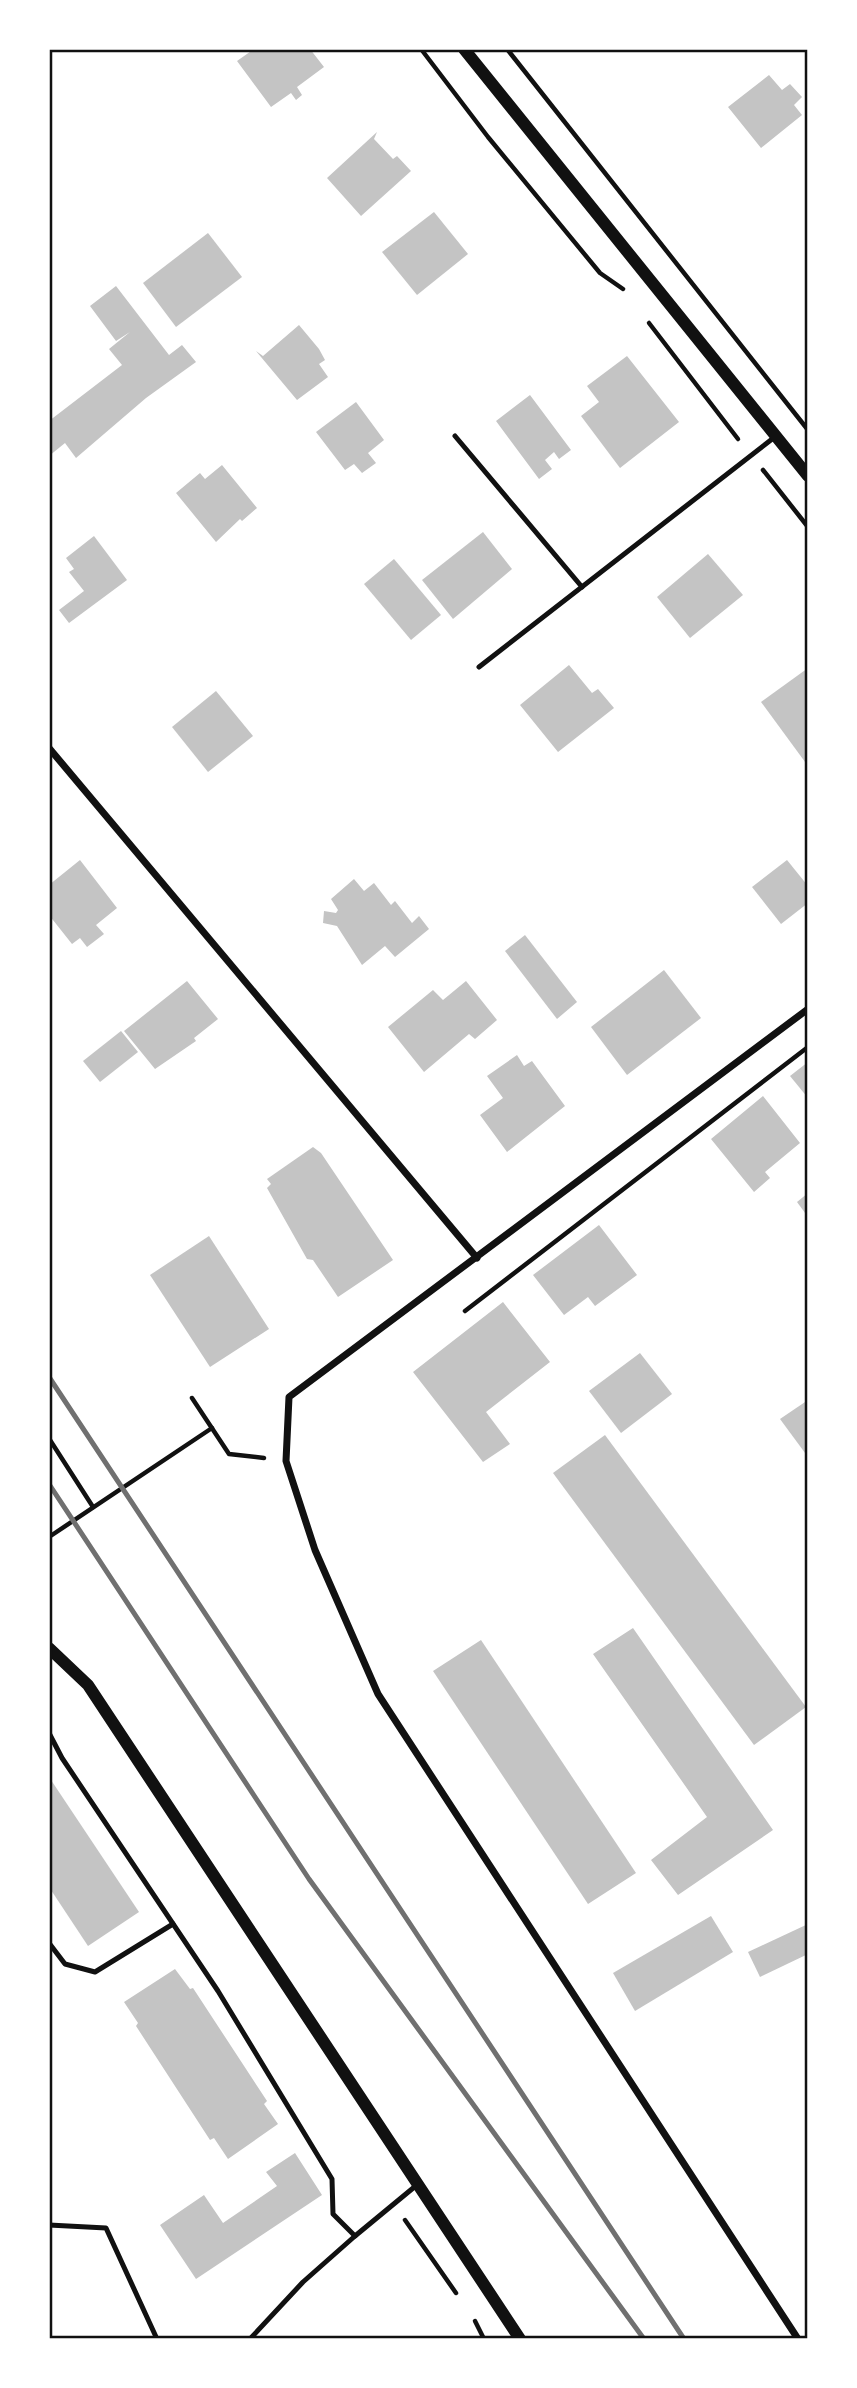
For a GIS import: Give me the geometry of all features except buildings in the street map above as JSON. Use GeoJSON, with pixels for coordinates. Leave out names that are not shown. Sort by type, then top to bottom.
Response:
{"type":"FeatureCollection","features":[{"type":"Feature","properties":{"kind":"street"},"geometry":{"type":"LineString","coordinates":[[464,49],[808,476]]}},
{"type":"Feature","properties":{"kind":"street"},"geometry":{"type":"LineString","coordinates":[[49,748],[477,1258]]}},
{"type":"Feature","properties":{"kind":"street"},"geometry":{"type":"LineString","coordinates":[[798,2339],[379,1694],[315,1550],[286,1461],[289,1397],[808,1009]]}},
{"type":"Feature","properties":{"kind":"street"},"geometry":{"type":"LineString","coordinates":[[49,1648],[89,1685],[520,2339]]}},
{"type":"Feature","properties":{"kind":"lane"},"geometry":{"type":"LineString","coordinates":[[455,436],[582,587]]}},
{"type":"Feature","properties":{"kind":"lane"},"geometry":{"type":"LineString","coordinates":[[479,667],[776,436]]}},
{"type":"Feature","properties":{"kind":"lane"},"geometry":{"type":"LineString","coordinates":[[49,1733],[62,1758],[218,1991],[332,2179],[333,2214],[355,2236]]}},
{"type":"Feature","properties":{"kind":"lane"},"geometry":{"type":"LineString","coordinates":[[49,1943],[65,1965],[95,1972],[173,1924]]}},
{"type":"Feature","properties":{"kind":"lane"},"geometry":{"type":"LineString","coordinates":[[250,2339],[303,2282],[418,2184]]}},
{"type":"Feature","properties":{"kind":"lane"},"geometry":{"type":"LineString","coordinates":[[49,2225],[106,2228],[157,2339]]}},
{"type":"Feature","properties":{"kind":"path"},"geometry":{"type":"LineString","coordinates":[[421,49],[488,137],[600,273],[621,287],[629,298]]}},
{"type":"Feature","properties":{"kind":"path"},"geometry":{"type":"LineString","coordinates":[[507,49],[808,430]]}},
{"type":"Feature","properties":{"kind":"path"},"geometry":{"type":"LineString","coordinates":[[646,319],[808,527]]}},
{"type":"Feature","properties":{"kind":"path"},"geometry":{"type":"LineString","coordinates":[[465,1311],[808,1047]]}},
{"type":"Feature","properties":{"kind":"path"},"geometry":{"type":"LineString","coordinates":[[192,1398],[229,1454],[286,1461]]}},
{"type":"Feature","properties":{"kind":"path"},"geometry":{"type":"LineString","coordinates":[[49,1537],[212,1428]]}},
{"type":"Feature","properties":{"kind":"path"},"geometry":{"type":"LineString","coordinates":[[50,1440],[93,1508]]}},
{"type":"Feature","properties":{"kind":"path"},"geometry":{"type":"LineString","coordinates":[[394,2204],[457,2295]]}},
{"type":"Feature","properties":{"kind":"path"},"geometry":{"type":"LineString","coordinates":[[473,2317],[484,2339]]}},
{"type":"Feature","properties":{"kind":"railway"},"geometry":{"type":"LineString","coordinates":[[49,1377],[684,2339]]}},
{"type":"Feature","properties":{"kind":"railway"},"geometry":{"type":"LineString","coordinates":[[49,1484],[309,1879],[644,2339]]}}]}
